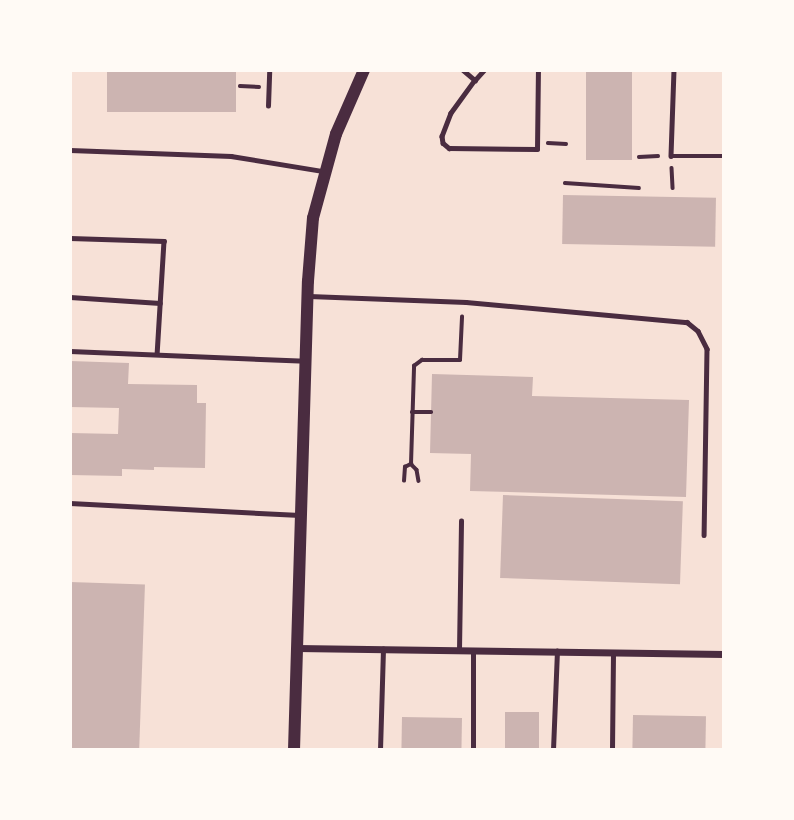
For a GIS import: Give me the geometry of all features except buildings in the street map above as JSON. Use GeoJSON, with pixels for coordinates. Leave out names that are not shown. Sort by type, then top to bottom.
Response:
{"type":"FeatureCollection","features":[{"type":"Feature","properties":{"kind":"street"},"geometry":{"type":"LineString","coordinates":[[294,750],[305,361],[313,218],[336,134],[363,70]]}},
{"type":"Feature","properties":{"kind":"street"},"geometry":{"type":"LineString","coordinates":[[296,648],[724,654]]}},
{"type":"Feature","properties":{"kind":"lane"},"geometry":{"type":"LineString","coordinates":[[268,106],[269,70]]}},
{"type":"Feature","properties":{"kind":"lane"},"geometry":{"type":"LineString","coordinates":[[463,70],[475,80]]}},
{"type":"Feature","properties":{"kind":"lane"},"geometry":{"type":"LineString","coordinates":[[484,70],[451,113],[442,136],[443,143],[449,148],[537,149],[538,70]]}},
{"type":"Feature","properties":{"kind":"lane"},"geometry":{"type":"LineString","coordinates":[[674,70],[671,156],[724,156]]}},
{"type":"Feature","properties":{"kind":"lane"},"geometry":{"type":"LineString","coordinates":[[70,150],[151,150],[231,156],[324,171]]}},
{"type":"Feature","properties":{"kind":"lane"},"geometry":{"type":"LineString","coordinates":[[70,238],[164,241],[158,354]]}},
{"type":"Feature","properties":{"kind":"lane"},"geometry":{"type":"LineString","coordinates":[[308,296],[466,302],[687,321],[698,331],[707,349],[705,535]]}},
{"type":"Feature","properties":{"kind":"lane"},"geometry":{"type":"LineString","coordinates":[[70,297],[160,303]]}},
{"type":"Feature","properties":{"kind":"lane"},"geometry":{"type":"LineString","coordinates":[[70,351],[305,361]]}},
{"type":"Feature","properties":{"kind":"lane"},"geometry":{"type":"LineString","coordinates":[[70,503],[300,515]]}},
{"type":"Feature","properties":{"kind":"lane"},"geometry":{"type":"LineString","coordinates":[[458,650],[461,521]]}},
{"type":"Feature","properties":{"kind":"lane"},"geometry":{"type":"LineString","coordinates":[[380,750],[383,649]]}},
{"type":"Feature","properties":{"kind":"lane"},"geometry":{"type":"LineString","coordinates":[[473,650],[473,750]]}},
{"type":"Feature","properties":{"kind":"lane"},"geometry":{"type":"LineString","coordinates":[[553,750],[557,651]]}},
{"type":"Feature","properties":{"kind":"lane"},"geometry":{"type":"LineString","coordinates":[[612,750],[613,652]]}},
{"type":"Feature","properties":{"kind":"path"},"geometry":{"type":"LineString","coordinates":[[537,142],[566,144]]}},
{"type":"Feature","properties":{"kind":"path"},"geometry":{"type":"LineString","coordinates":[[639,157],[671,156],[673,188]]}},
{"type":"Feature","properties":{"kind":"path"},"geometry":{"type":"LineString","coordinates":[[565,183],[639,188]]}},
{"type":"Feature","properties":{"kind":"path"},"geometry":{"type":"LineString","coordinates":[[419,481],[417,470],[411,464],[414,366],[422,360],[460,360],[461,317]]}},
{"type":"Feature","properties":{"kind":"path"},"geometry":{"type":"LineString","coordinates":[[412,412],[431,412]]}},
{"type":"Feature","properties":{"kind":"path"},"geometry":{"type":"LineString","coordinates":[[404,481],[405,467],[411,464]]}}]}
